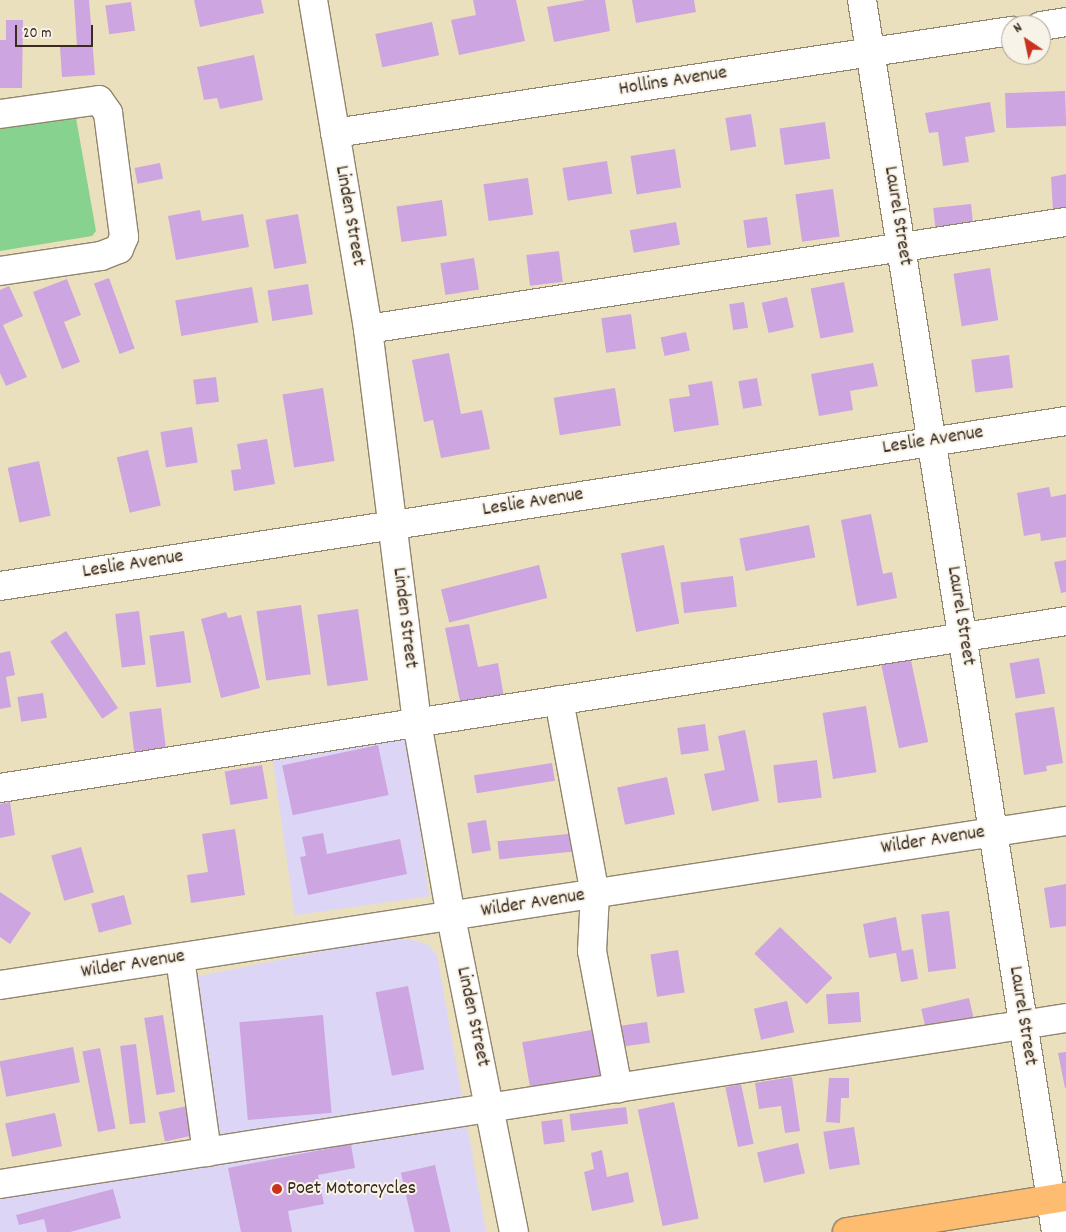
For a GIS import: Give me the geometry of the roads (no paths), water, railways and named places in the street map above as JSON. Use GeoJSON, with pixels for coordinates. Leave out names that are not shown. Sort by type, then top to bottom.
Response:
{"type":"FeatureCollection","features":[{"type":"Feature","properties":{"kind":"highway"},"geometry":{"type":"LineString","coordinates":[[847,1232],[1058,1199]]}},
{"type":"Feature","properties":{"kind":"street","name":"Linden Street"},"geometry":{"type":"LineString","coordinates":[[314,0],[368,329],[418,723],[451,917],[491,1109],[514,1232]]}},
{"type":"Feature","properties":{"kind":"street","name":"Laurel Street"},"geometry":{"type":"LineString","coordinates":[[862,0],[964,638],[1023,1025],[1058,1199],[1056,1232]]}},
{"type":"Feature","properties":{"kind":"street"},"geometry":{"type":"LineString","coordinates":[[1051,24],[1066,22]]}},
{"type":"Feature","properties":{"kind":"street","name":"Hollins Avenue"},"geometry":{"type":"LineString","coordinates":[[335,133],[1001,32]]}},
{"type":"Feature","properties":{"kind":"street"},"geometry":{"type":"LineString","coordinates":[[0,114],[99,100],[108,113],[124,237],[119,249],[101,256],[0,271]]}},
{"type":"Feature","properties":{"kind":"street"},"geometry":{"type":"LineString","coordinates":[[368,329],[1066,222]]}},
{"type":"Feature","properties":{"kind":"street","name":"Leslie Avenue"},"geometry":{"type":"LineString","coordinates":[[0,586],[1066,421]]}},
{"type":"Feature","properties":{"kind":"street"},"geometry":{"type":"LineString","coordinates":[[0,788],[418,723],[819,657],[964,638],[1066,621]]}},
{"type":"Feature","properties":{"kind":"street"},"geometry":{"type":"LineString","coordinates":[[559,700],[595,894],[592,951],[618,1089]]}},
{"type":"Feature","properties":{"kind":"street","name":"Wilder Avenue"},"geometry":{"type":"LineString","coordinates":[[0,985],[1066,821]]}},
{"type":"Feature","properties":{"kind":"street"},"geometry":{"type":"LineString","coordinates":[[180,958],[207,1152]]}},
{"type":"Feature","properties":{"kind":"street"},"geometry":{"type":"LineString","coordinates":[[0,1184],[1066,1018]]}},
{"type":"Feature","properties":{"kind":"place","name":"Poet Motorcycles"},"geometry":{"type":"Point","coordinates":[277,1189]}}]}
